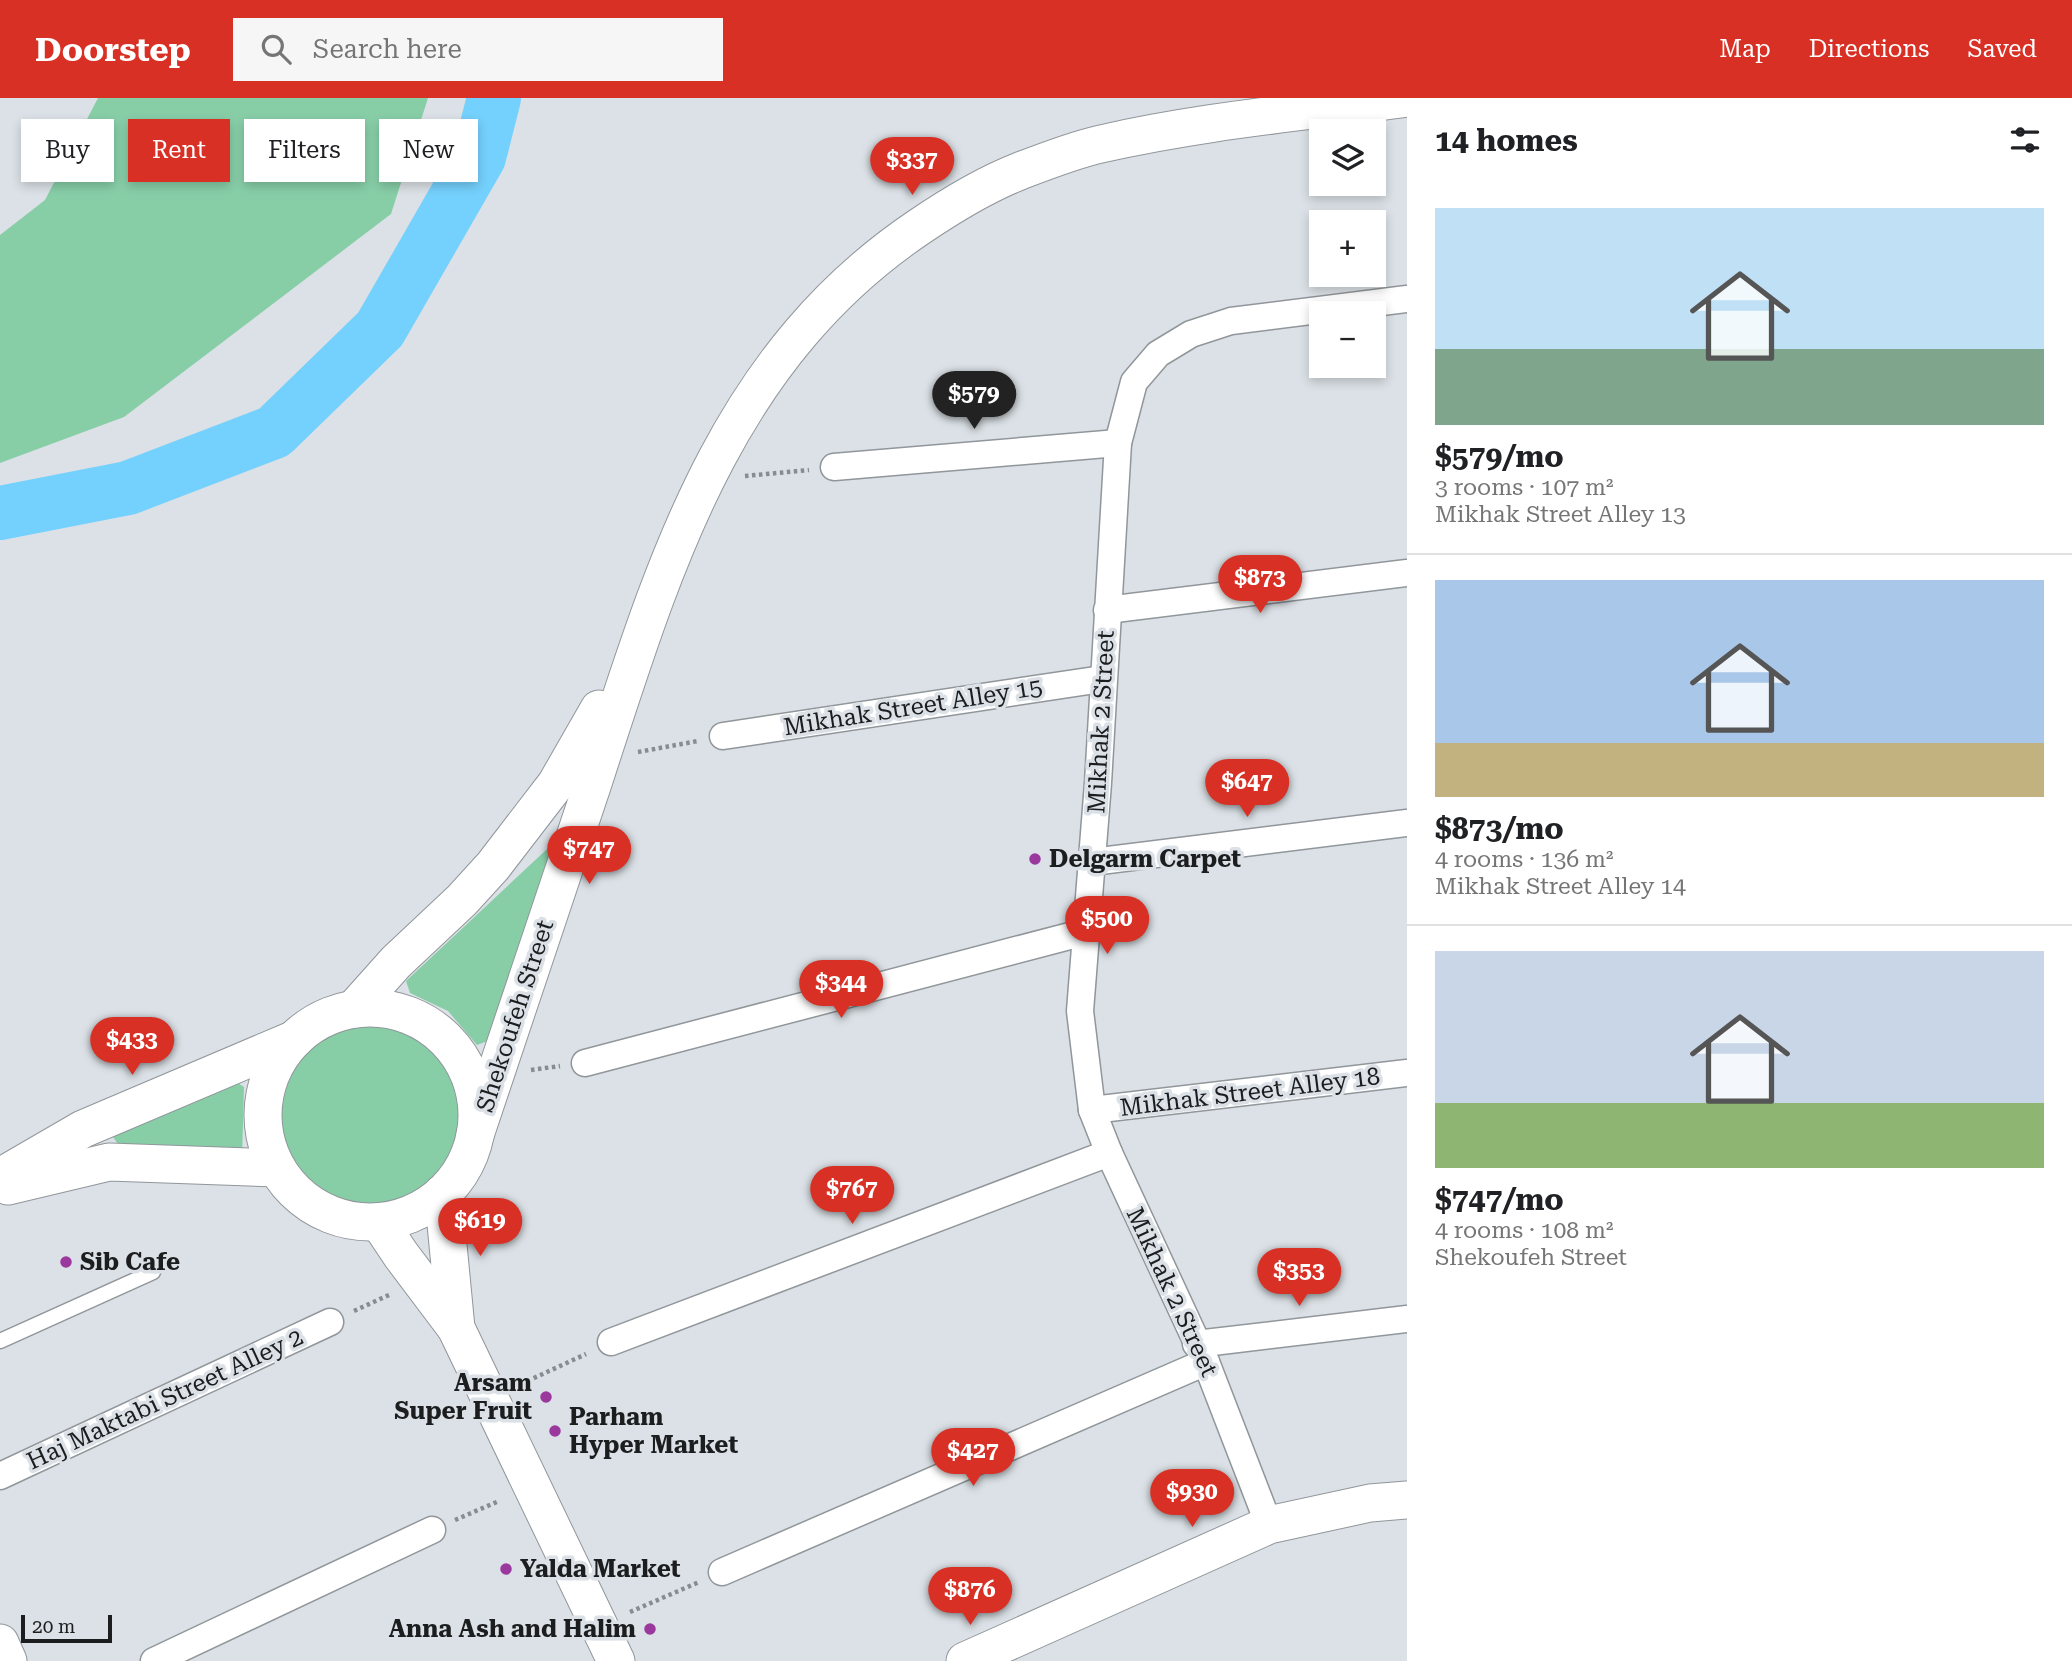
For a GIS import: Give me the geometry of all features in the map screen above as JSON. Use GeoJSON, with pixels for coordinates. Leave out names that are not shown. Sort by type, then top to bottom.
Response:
{"type":"FeatureCollection","features":[{"type":"Feature","properties":{"kind":"main road","name":"Shekoufeh Street"},"geometry":{"type":"LineString","coordinates":[[475,1135],[647,618],[686,521],[723,443],[768,372],[851,279],[898,241],[984,188],[1017,172],[1098,144],[1226,122],[1407,98]]}},
{"type":"Feature","properties":{"kind":"main road","name":"Shekoufeh Street"},"geometry":{"type":"LineString","coordinates":[[354,1009],[396,962],[463,900],[494,866],[556,784],[574,756],[647,618]]}},
{"type":"Feature","properties":{"kind":"main road"},"geometry":{"type":"LineString","coordinates":[[379,1008],[406,1014],[431,1026],[445,1037],[462,1059],[473,1084],[478,1112],[475,1135],[465,1165],[443,1193],[420,1210],[393,1220],[348,1220],[322,1211],[292,1189],[277,1168],[265,1132],[265,1095],[278,1061],[295,1040],[317,1022],[354,1009],[379,1008]]}},
{"type":"Feature","properties":{"kind":"main road"},"geometry":{"type":"LineString","coordinates":[[0,1177],[83,1129],[295,1040]]}},
{"type":"Feature","properties":{"kind":"main road"},"geometry":{"type":"LineString","coordinates":[[0,1188],[109,1163],[277,1168]]}},
{"type":"Feature","properties":{"kind":"main road"},"geometry":{"type":"LineString","coordinates":[[443,1193],[456,1328]]}},
{"type":"Feature","properties":{"kind":"main road"},"geometry":{"type":"LineString","coordinates":[[379,1222],[456,1328],[616,1661]]}},
{"type":"Feature","properties":{"kind":"main road"},"geometry":{"type":"LineString","coordinates":[[965,1661],[1002,1653],[1269,1525],[1370,1503],[1407,1500]]}},
{"type":"Feature","properties":{"kind":"main road"},"geometry":{"type":"LineString","coordinates":[[0,1643],[8,1661]]}},
{"type":"Feature","properties":{"kind":"street","name":"Mikhak 2 Street"},"geometry":{"type":"LineString","coordinates":[[1269,1525],[1201,1353],[1092,1110],[1080,1012],[1118,443],[1134,382],[1158,354],[1191,334],[1231,321],[1407,299]]}},
{"type":"Feature","properties":{"kind":"street"},"geometry":{"type":"LineString","coordinates":[[834,467],[1118,443]]}},
{"type":"Feature","properties":{"kind":"street"},"geometry":{"type":"LineString","coordinates":[[1107,610],[1407,573]]}},
{"type":"Feature","properties":{"kind":"street","name":"Mikhak Street Alley 15"},"geometry":{"type":"LineString","coordinates":[[723,736],[1102,679]]}},
{"type":"Feature","properties":{"kind":"street"},"geometry":{"type":"LineString","coordinates":[[1092,862],[1407,823]]}},
{"type":"Feature","properties":{"kind":"street"},"geometry":{"type":"LineString","coordinates":[[585,1063],[1085,932]]}},
{"type":"Feature","properties":{"kind":"street","name":"Mikhak Street Alley 18"},"geometry":{"type":"LineString","coordinates":[[1092,1110],[1407,1073]]}},
{"type":"Feature","properties":{"kind":"street"},"geometry":{"type":"LineString","coordinates":[[611,1342],[1109,1153]]}},
{"type":"Feature","properties":{"kind":"street"},"geometry":{"type":"LineString","coordinates":[[722,1572],[1201,1353],[1407,1319]]}},
{"type":"Feature","properties":{"kind":"street","name":"Haj Maktabi Street Alley 2"},"geometry":{"type":"LineString","coordinates":[[0,1476],[330,1322]]}},
{"type":"Feature","properties":{"kind":"street"},"geometry":{"type":"LineString","coordinates":[[154,1661],[432,1531]]}},
{"type":"Feature","properties":{"kind":"lane"},"geometry":{"type":"LineString","coordinates":[[0,1341],[153,1272]]}},
{"type":"Feature","properties":{"kind":"path"},"geometry":{"type":"LineString","coordinates":[[745,476],[834,467]]}},
{"type":"Feature","properties":{"kind":"path"},"geometry":{"type":"LineString","coordinates":[[635,752],[723,736]]}},
{"type":"Feature","properties":{"kind":"path"},"geometry":{"type":"LineString","coordinates":[[330,1322],[398,1291]]}},
{"type":"Feature","properties":{"kind":"path"},"geometry":{"type":"LineString","coordinates":[[520,1384],[611,1342]]}},
{"type":"Feature","properties":{"kind":"path"},"geometry":{"type":"LineString","coordinates":[[432,1531],[499,1501]]}},
{"type":"Feature","properties":{"kind":"path"},"geometry":{"type":"LineString","coordinates":[[626,1614],[722,1572]]}},
{"type":"Feature","properties":{"kind":"green space"},"geometry":{"type":"Polygon","coordinates":[[[98,98],[428,98],[421,119],[379,119],[379,182],[401,182],[391,214],[124,417],[0,463],[0,235],[45,200],[54,182],[114,182],[114,119],[87,119],[98,98]]]}},
{"type":"Feature","properties":{"kind":"green space"},"geometry":{"type":"Polygon","coordinates":[[[561,836],[493,1039],[477,1045],[448,1011],[410,993],[406,981],[561,836]]]}},
{"type":"Feature","properties":{"kind":"green space"},"geometry":{"type":"Polygon","coordinates":[[[371,1026],[405,1033],[421,1041],[434,1053],[446,1066],[454,1082],[461,1116],[454,1150],[446,1166],[434,1179],[421,1191],[405,1199],[371,1206],[337,1199],[321,1191],[308,1179],[296,1166],[288,1150],[281,1116],[288,1082],[296,1066],[308,1053],[321,1041],[337,1033],[371,1026]]]}},
{"type":"Feature","properties":{"kind":"green space"},"geometry":{"type":"Polygon","coordinates":[[[233,1080],[244,1087],[242,1159],[120,1147],[113,1137],[121,1129],[233,1080]]]}},
{"type":"Feature","properties":{"kind":"waterway"},"geometry":{"type":"LineString","coordinates":[[0,513],[128,488],[274,432],[380,329],[479,157],[494,98]]}},
{"type":"Feature","properties":{"kind":"place","name":"Delgarm Carpet"},"geometry":{"type":"Point","coordinates":[1035,859]}},
{"type":"Feature","properties":{"kind":"place","name":"Sib Cafe"},"geometry":{"type":"Point","coordinates":[66,1262]}},
{"type":"Feature","properties":{"kind":"place","name":"Arsam Super Fruit"},"geometry":{"type":"Point","coordinates":[546,1397]}},
{"type":"Feature","properties":{"kind":"place","name":"Parham Hyper Market"},"geometry":{"type":"Point","coordinates":[555,1431]}},
{"type":"Feature","properties":{"kind":"place","name":"Yalda Market"},"geometry":{"type":"Point","coordinates":[506,1569]}},
{"type":"Feature","properties":{"kind":"place","name":"Anna Ash and Halim"},"geometry":{"type":"Point","coordinates":[650,1629]}}]}
